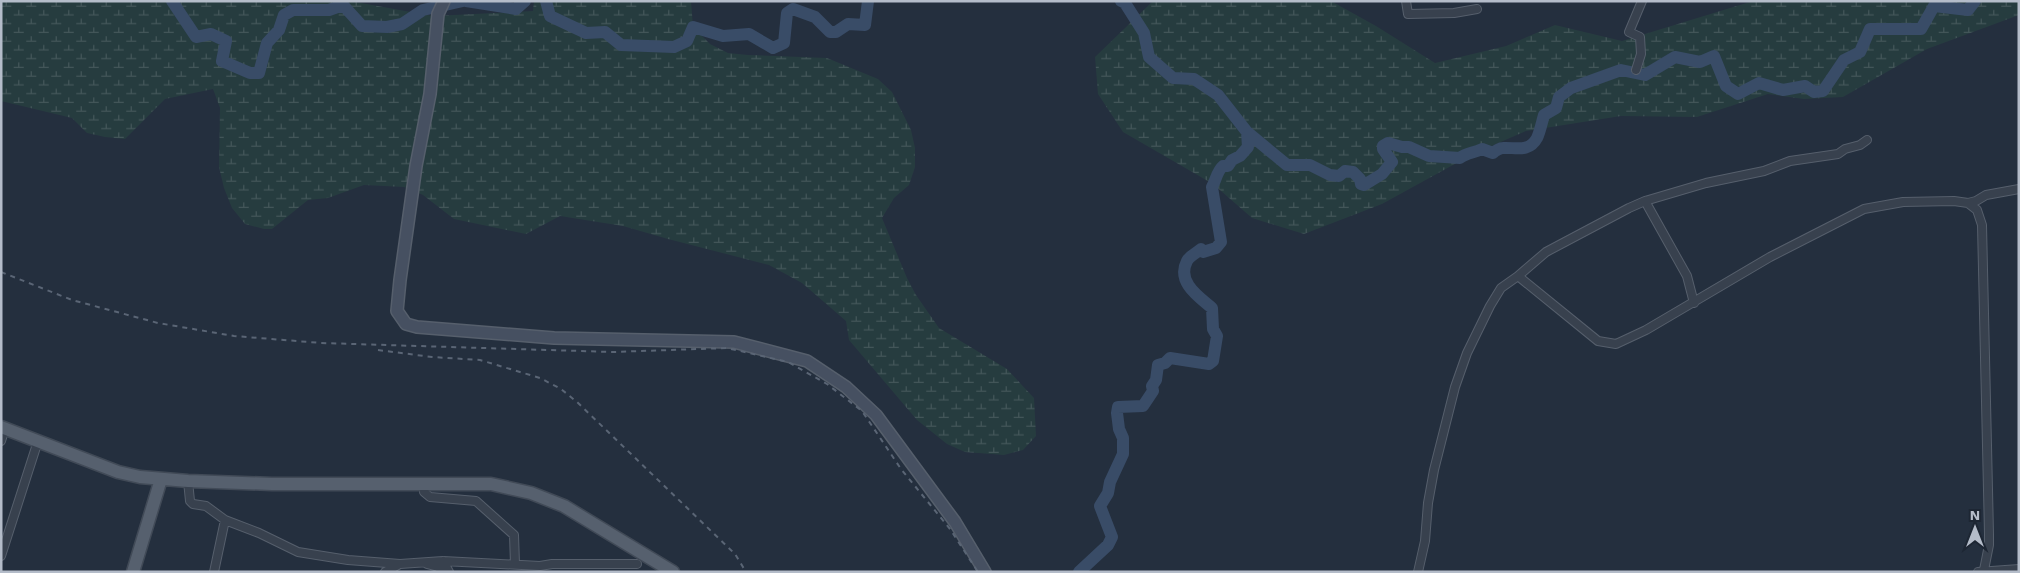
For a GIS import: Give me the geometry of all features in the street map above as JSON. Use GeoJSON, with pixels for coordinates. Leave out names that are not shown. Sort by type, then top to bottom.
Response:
{"type":"FeatureCollection","features":[{"type":"Feature","properties":{"kind":"main road"},"geometry":{"type":"LineString","coordinates":[[3,428],[118,472],[161,479],[282,484],[491,484],[531,493],[564,506],[641,558],[673,572]]}},
{"type":"Feature","properties":{"kind":"main road"},"geometry":{"type":"LineString","coordinates":[[133,572],[161,479]]}},
{"type":"Feature","properties":{"kind":"street"},"geometry":{"type":"LineString","coordinates":[[1406,1],[1408,14],[1454,13],[1477,9]]}},
{"type":"Feature","properties":{"kind":"street"},"geometry":{"type":"LineString","coordinates":[[1636,70],[1641,54],[1640,37],[1629,32],[1642,1]]}},
{"type":"Feature","properties":{"kind":"street"},"geometry":{"type":"LineString","coordinates":[[441,6],[430,94],[416,166],[397,306],[399,316],[406,324],[416,327],[554,338],[734,342],[807,361],[846,388],[876,415],[955,522],[985,572]]}},
{"type":"Feature","properties":{"kind":"street"},"geometry":{"type":"LineString","coordinates":[[1418,572],[1425,542],[1428,503],[1434,470],[1455,387],[1467,353],[1501,288],[1546,252],[1645,201],[1706,183],[1764,171],[1797,160],[1838,154],[1867,140]]}},
{"type":"Feature","properties":{"kind":"street"},"geometry":{"type":"LineString","coordinates":[[1518,276],[1598,341],[1616,344],[1646,330],[1694,303],[1770,257],[1864,209],[1902,202],[1954,201],[1968,203],[1991,194],[2019,189]]}},
{"type":"Feature","properties":{"kind":"street"},"geometry":{"type":"LineString","coordinates":[[1645,201],[1687,276],[1694,303]]}},
{"type":"Feature","properties":{"kind":"street"},"geometry":{"type":"LineString","coordinates":[[1968,203],[1977,210],[1982,225],[1990,534],[1989,545],[1981,571],[2019,569]]}},
{"type":"Feature","properties":{"kind":"street"},"geometry":{"type":"LineString","coordinates":[[1,441],[3,428]]}},
{"type":"Feature","properties":{"kind":"street"},"geometry":{"type":"LineString","coordinates":[[1,556],[38,441]]}},
{"type":"Feature","properties":{"kind":"street"},"geometry":{"type":"LineString","coordinates":[[188,481],[190,501],[193,504],[206,506],[225,520],[259,533],[298,552],[348,560],[400,564],[443,561],[540,566],[641,558],[635,572]]}},
{"type":"Feature","properties":{"kind":"street"},"geometry":{"type":"LineString","coordinates":[[425,484],[424,492],[430,497],[476,501],[482,506],[514,535],[515,564]]}},
{"type":"Feature","properties":{"kind":"street"},"geometry":{"type":"LineString","coordinates":[[214,572],[225,520]]}},
{"type":"Feature","properties":{"kind":"street"},"geometry":{"type":"LineString","coordinates":[[443,561],[449,572]]}},
{"type":"Feature","properties":{"kind":"street"},"geometry":{"type":"LineString","coordinates":[[420,562],[438,568],[442,572]]}},
{"type":"Feature","properties":{"kind":"street"},"geometry":{"type":"LineString","coordinates":[[385,572],[400,564]]}},
{"type":"Feature","properties":{"kind":"green space"},"geometry":{"type":"Polygon","coordinates":[[[1,1],[350,1],[433,16],[533,11],[534,1],[691,1],[693,27],[710,44],[728,53],[827,58],[878,79],[892,92],[911,130],[915,148],[915,167],[909,185],[894,198],[882,218],[907,278],[916,295],[939,328],[1007,369],[1034,398],[1036,436],[1023,450],[1004,455],[965,452],[947,444],[917,420],[849,340],[846,321],[802,283],[769,265],[623,226],[560,216],[526,234],[454,219],[423,195],[404,187],[364,185],[328,198],[308,200],[272,229],[245,224],[232,208],[224,188],[219,167],[220,108],[213,89],[165,99],[125,139],[87,133],[72,118],[1,101],[1,1]]]}},
{"type":"Feature","properties":{"kind":"green space"},"geometry":{"type":"Polygon","coordinates":[[[1153,1],[1331,1],[1376,26],[1435,63],[1506,46],[1555,25],[1622,41],[1753,1],[2019,1],[2019,15],[1927,49],[1843,97],[1804,99],[1768,94],[1697,117],[1621,116],[1526,131],[1473,154],[1382,204],[1304,234],[1252,218],[1213,184],[1123,132],[1098,94],[1095,57],[1153,1]]]}},
{"type":"Feature","properties":{"kind":"waterway"},"geometry":{"type":"LineString","coordinates":[[172,1],[196,37],[211,34],[226,41],[222,61],[250,73],[259,73],[267,43],[279,30],[284,15],[293,10],[329,10],[343,5],[362,26],[387,27],[402,24],[423,10],[463,1]]}},
{"type":"Feature","properties":{"kind":"waterway"},"geometry":{"type":"LineString","coordinates":[[466,1],[516,9],[525,1]]}},
{"type":"Feature","properties":{"kind":"waterway"},"geometry":{"type":"LineString","coordinates":[[546,1],[550,16],[586,33],[605,32],[621,45],[674,47],[687,41],[693,27],[723,36],[749,34],[773,48],[784,43],[787,13],[793,9],[815,17],[830,32],[836,32],[848,24],[865,25],[868,1]]}},
{"type":"Feature","properties":{"kind":"waterway"},"geometry":{"type":"LineString","coordinates":[[1121,1],[1125,3],[1144,33],[1149,57],[1173,78],[1194,79],[1218,95],[1247,132],[1287,165],[1310,165],[1330,175],[1339,176],[1345,171],[1353,172],[1360,179],[1361,184],[1364,185],[1382,174],[1392,162],[1383,149],[1383,146],[1388,143],[1409,147],[1429,156],[1460,158],[1482,149],[1493,153],[1502,148],[1530,146],[1537,138],[1544,115],[1556,108],[1559,97],[1571,88],[1621,70],[1645,75],[1675,57],[1700,62],[1714,56],[1726,86],[1738,94],[1759,83],[1783,90],[1805,86],[1814,92],[1823,91],[1844,60],[1860,52],[1870,29],[1921,29],[1934,6],[1968,10],[1975,1]]}},
{"type":"Feature","properties":{"kind":"waterway"},"geometry":{"type":"LineString","coordinates":[[1079,572],[1108,545],[1112,537],[1100,506],[1108,493],[1110,482],[1123,454],[1123,438],[1119,429],[1118,407],[1143,406],[1153,391],[1152,386],[1156,380],[1158,365],[1165,363],[1170,358],[1209,364],[1213,361],[1217,336],[1213,329],[1212,308],[1190,288],[1184,276],[1184,269],[1188,259],[1201,249],[1203,252],[1216,248],[1221,242],[1212,187],[1221,168],[1228,166],[1232,160],[1240,156],[1248,147],[1247,132]]}},
{"type":"Feature","properties":{"kind":"railway"},"geometry":{"type":"LineString","coordinates":[[1,272],[72,300],[158,323],[234,336],[321,343],[613,352],[727,348],[788,362],[827,384],[862,411],[901,469],[950,529],[978,572]]}},
{"type":"Feature","properties":{"kind":"railway"},"geometry":{"type":"LineString","coordinates":[[378,350],[432,357],[480,360],[540,378],[561,389],[577,402],[735,554],[746,572]]}}]}
